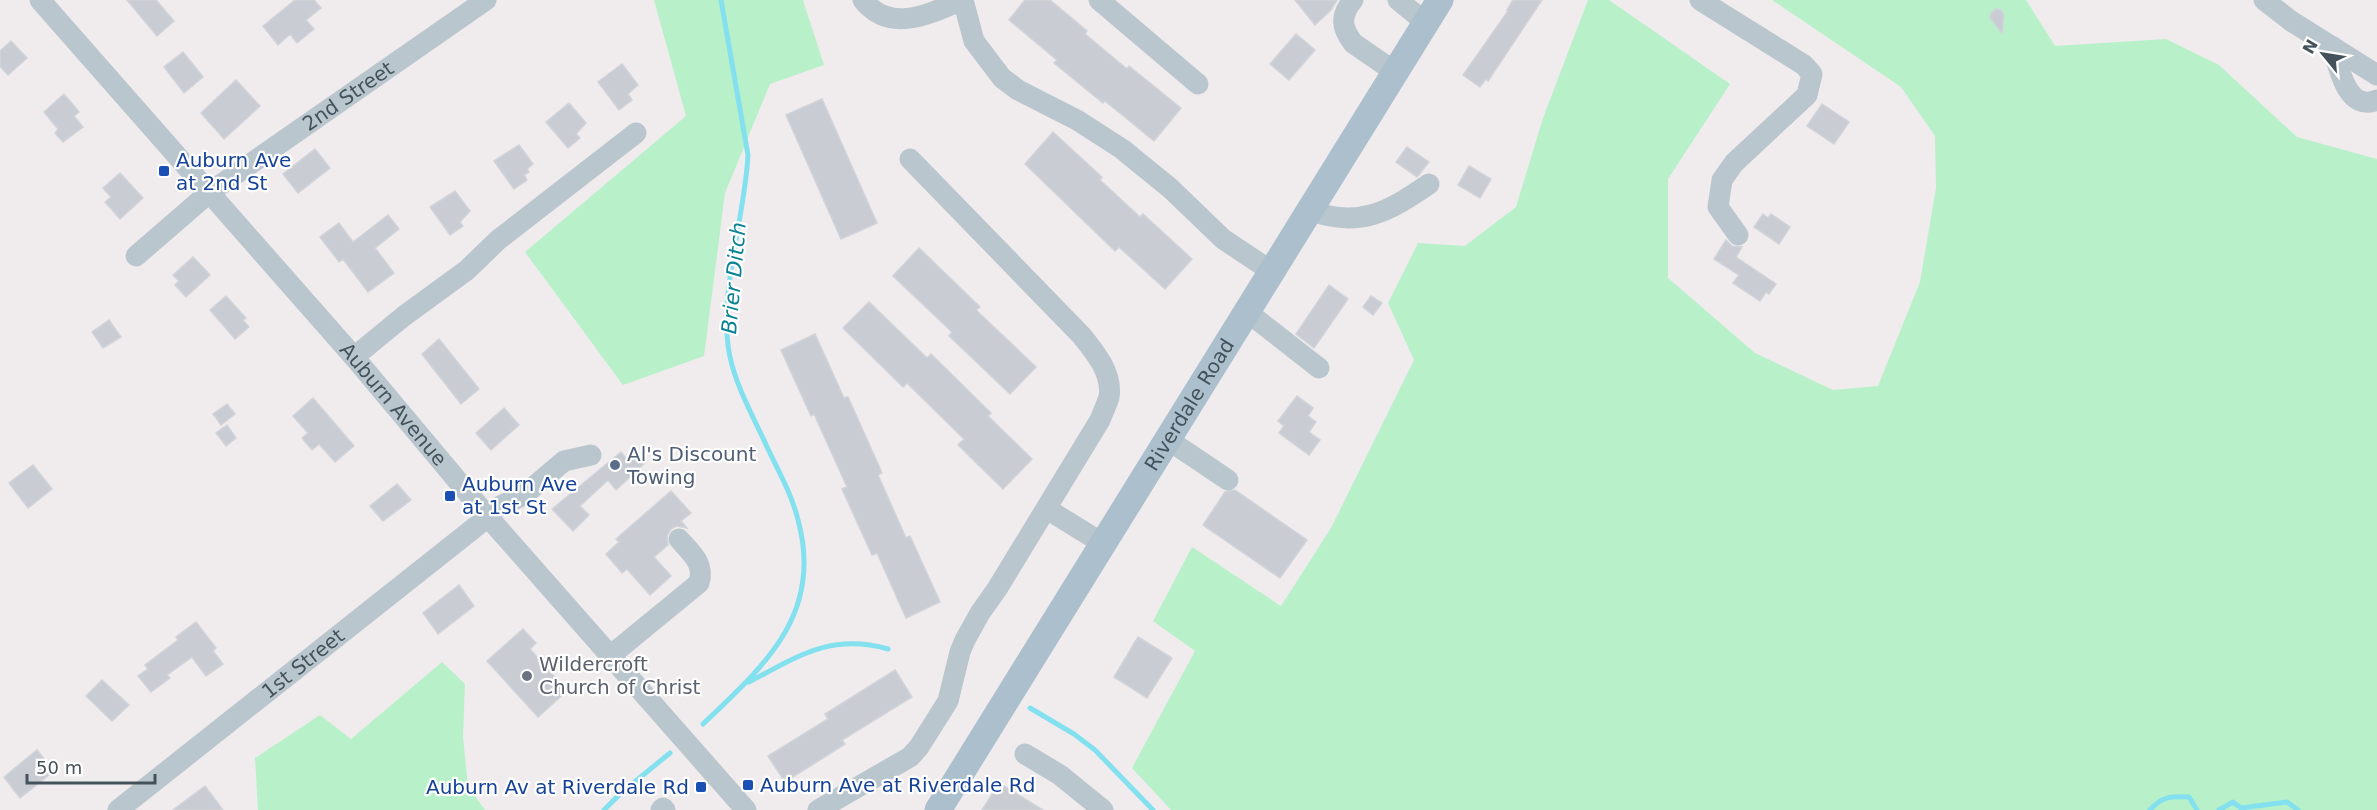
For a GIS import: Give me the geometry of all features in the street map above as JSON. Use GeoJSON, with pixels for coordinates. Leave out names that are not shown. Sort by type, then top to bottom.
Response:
{"type":"FeatureCollection","features":[{"type":"Feature","properties":{"kind":"main road","name":"Riverdale Road"},"geometry":{"type":"LineString","coordinates":[[938,810],[1440,0]]}},
{"type":"Feature","properties":{"kind":"street","name":"Auburn Avenue"},"geometry":{"type":"LineString","coordinates":[[40,0],[354,357],[487,515],[746,810]]}},
{"type":"Feature","properties":{"kind":"street","name":"2nd Street"},"geometry":{"type":"LineString","coordinates":[[136,256],[210,192],[486,0]]}},
{"type":"Feature","properties":{"kind":"street"},"geometry":{"type":"LineString","coordinates":[[863,0],[872,10],[897,20],[924,16],[962,0],[974,41],[1002,78],[1018,90],[1077,120],[1122,149],[1170,188],[1223,239],[1271,271]]}},
{"type":"Feature","properties":{"kind":"street"},"geometry":{"type":"LineString","coordinates":[[1099,0],[1198,84]]}},
{"type":"Feature","properties":{"kind":"street"},"geometry":{"type":"LineString","coordinates":[[1353,0],[1342,19],[1342,25],[1348,37],[1353,43],[1395,72]]}},
{"type":"Feature","properties":{"kind":"street"},"geometry":{"type":"LineString","coordinates":[[1398,0],[1426,23]]}},
{"type":"Feature","properties":{"kind":"street"},"geometry":{"type":"LineString","coordinates":[[1700,0],[1804,65],[1812,74],[1807,95],[1734,163],[1722,180],[1718,207],[1738,235]]}},
{"type":"Feature","properties":{"kind":"street"},"geometry":{"type":"LineString","coordinates":[[2264,0],[2291,21],[2377,75]]}},
{"type":"Feature","properties":{"kind":"street"},"geometry":{"type":"LineString","coordinates":[[2333,47],[2342,79],[2350,92],[2360,100],[2370,103],[2377,100]]}},
{"type":"Feature","properties":{"kind":"street"},"geometry":{"type":"LineString","coordinates":[[354,357],[422,302],[467,270],[498,240],[636,133]]}},
{"type":"Feature","properties":{"kind":"street"},"geometry":{"type":"LineString","coordinates":[[818,810],[831,800],[909,758],[930,734],[948,702],[965,640],[1100,420],[1109,396],[1109,384],[1102,363],[1082,336],[910,159]]}},
{"type":"Feature","properties":{"kind":"street"},"geometry":{"type":"LineString","coordinates":[[1309,210],[1320,215],[1358,219],[1397,206],[1429,184]]}},
{"type":"Feature","properties":{"kind":"street"},"geometry":{"type":"LineString","coordinates":[[1246,311],[1319,368]]}},
{"type":"Feature","properties":{"kind":"street"},"geometry":{"type":"LineString","coordinates":[[1167,439],[1228,480]]}},
{"type":"Feature","properties":{"kind":"street","name":"1st Street"},"geometry":{"type":"LineString","coordinates":[[118,810],[487,515],[524,495],[564,461],[591,455]]}},
{"type":"Feature","properties":{"kind":"street"},"geometry":{"type":"LineString","coordinates":[[1047,509],[1102,543]]}},
{"type":"Feature","properties":{"kind":"street"},"geometry":{"type":"LineString","coordinates":[[610,656],[699,583],[702,573],[699,562],[679,539]]}},
{"type":"Feature","properties":{"kind":"street"},"geometry":{"type":"LineString","coordinates":[[1025,754],[1060,775],[1103,810]]}},
{"type":"Feature","properties":{"kind":"green space"},"geometry":{"type":"Polygon","coordinates":[[[654,0],[803,0],[824,65],[770,84],[725,193],[704,356],[623,385],[525,252],[686,116],[654,0]]]}},
{"type":"Feature","properties":{"kind":"green space"},"geometry":{"type":"Polygon","coordinates":[[[1588,0],[1609,0],[1730,84],[1668,179],[1668,278],[1755,353],[1833,390],[1878,386],[1920,282],[1936,188],[1935,136],[1901,87],[1772,0],[2026,0],[2055,46],[2166,39],[2219,65],[2297,137],[2377,159],[2377,810],[1171,810],[1132,768],[1195,651],[1153,621],[1192,547],[1281,606],[1331,528],[1414,360],[1388,303],[1418,243],[1465,246],[1516,207],[1543,118],[1588,0]]]}},
{"type":"Feature","properties":{"kind":"green space"},"geometry":{"type":"Polygon","coordinates":[[[442,662],[465,684],[463,737],[468,786],[485,810],[258,810],[255,758],[320,715],[351,739],[442,662]]]}},
{"type":"Feature","properties":{"kind":"building"},"geometry":{"type":"Polygon","coordinates":[[[127,0],[156,0],[174,21],[157,36],[127,0]]]}},
{"type":"Feature","properties":{"kind":"building"},"geometry":{"type":"Polygon","coordinates":[[[295,0],[314,0],[321,8],[306,20],[314,29],[297,43],[290,34],[278,45],[263,26],[295,0]]]}},
{"type":"Feature","properties":{"kind":"building"},"geometry":{"type":"Polygon","coordinates":[[[1025,0],[1050,0],[1087,31],[1085,34],[1127,69],[1129,66],[1181,108],[1154,141],[1054,63],[1057,60],[1009,20],[1025,0]]]}},
{"type":"Feature","properties":{"kind":"building"},"geometry":{"type":"Polygon","coordinates":[[[1295,0],[1337,0],[1331,10],[1315,25],[1295,0]]]}},
{"type":"Feature","properties":{"kind":"building"},"geometry":{"type":"Polygon","coordinates":[[[1513,0],[1542,0],[1488,81],[1486,79],[1480,87],[1463,75],[1508,11],[1513,0]]]}},
{"type":"Feature","properties":{"kind":"building"},"geometry":{"type":"Polygon","coordinates":[[[1996,9],[2001,10],[2004,15],[2002,33],[1990,18],[1991,13],[1996,9]]]}},
{"type":"Feature","properties":{"kind":"building"},"geometry":{"type":"Polygon","coordinates":[[[1296,34],[1315,50],[1289,80],[1270,64],[1296,34]]]}},
{"type":"Feature","properties":{"kind":"building"},"geometry":{"type":"Polygon","coordinates":[[[11,41],[27,58],[8,75],[0,66],[0,51],[11,41]]]}},
{"type":"Feature","properties":{"kind":"building"},"geometry":{"type":"Polygon","coordinates":[[[183,52],[203,77],[184,93],[164,67],[183,52]]]}},
{"type":"Feature","properties":{"kind":"building"},"geometry":{"type":"Polygon","coordinates":[[[622,64],[638,85],[628,94],[632,100],[619,110],[598,82],[622,64]]]}},
{"type":"Feature","properties":{"kind":"building"},"geometry":{"type":"Polygon","coordinates":[[[236,80],[260,106],[224,139],[201,113],[236,80]]]}},
{"type":"Feature","properties":{"kind":"building"},"geometry":{"type":"Polygon","coordinates":[[[64,94],[79,112],[74,116],[83,127],[63,142],[55,133],[58,129],[44,112],[64,94]]]}},
{"type":"Feature","properties":{"kind":"building"},"geometry":{"type":"Polygon","coordinates":[[[822,99],[877,223],[841,239],[786,115],[822,99]]]}},
{"type":"Feature","properties":{"kind":"building"},"geometry":{"type":"Polygon","coordinates":[[[569,103],[586,123],[576,134],[580,138],[568,148],[546,122],[569,103]]]}},
{"type":"Feature","properties":{"kind":"building"},"geometry":{"type":"Polygon","coordinates":[[[1822,104],[1849,122],[1834,144],[1807,126],[1822,104]]]}},
{"type":"Feature","properties":{"kind":"building"},"geometry":{"type":"Polygon","coordinates":[[[1053,132],[1102,177],[1100,180],[1140,217],[1143,214],[1192,259],[1165,289],[1119,247],[1115,251],[1025,164],[1053,132]]]}},
{"type":"Feature","properties":{"kind":"building"},"geometry":{"type":"Polygon","coordinates":[[[519,145],[533,164],[527,169],[529,172],[524,175],[527,180],[514,189],[494,161],[519,145]]]}},
{"type":"Feature","properties":{"kind":"building"},"geometry":{"type":"Polygon","coordinates":[[[1407,147],[1429,162],[1417,177],[1396,162],[1407,147]]]}},
{"type":"Feature","properties":{"kind":"building"},"geometry":{"type":"Polygon","coordinates":[[[315,149],[330,168],[298,193],[283,174],[315,149]]]}},
{"type":"Feature","properties":{"kind":"building"},"geometry":{"type":"Polygon","coordinates":[[[1469,166],[1491,179],[1480,198],[1458,185],[1469,166]]]}},
{"type":"Feature","properties":{"kind":"building"},"geometry":{"type":"Polygon","coordinates":[[[120,173],[143,198],[120,219],[105,202],[111,197],[103,188],[120,173]]]}},
{"type":"Feature","properties":{"kind":"building"},"geometry":{"type":"Polygon","coordinates":[[[455,191],[470,211],[460,222],[463,226],[450,235],[430,207],[455,191]]]}},
{"type":"Feature","properties":{"kind":"building"},"geometry":{"type":"Polygon","coordinates":[[[1763,214],[1768,218],[1771,214],[1790,227],[1779,244],[1754,227],[1763,214]]]}},
{"type":"Feature","properties":{"kind":"building"},"geometry":{"type":"Polygon","coordinates":[[[388,215],[399,229],[375,248],[394,273],[368,292],[343,259],[339,262],[320,237],[339,223],[353,242],[388,215]]]}},
{"type":"Feature","properties":{"kind":"building"},"geometry":{"type":"Polygon","coordinates":[[[1726,240],[1732,246],[1742,247],[1736,257],[1776,284],[1760,301],[1733,283],[1739,275],[1714,259],[1726,240]]]}},
{"type":"Feature","properties":{"kind":"building"},"geometry":{"type":"Polygon","coordinates":[[[919,248],[980,307],[976,310],[1036,367],[1010,394],[949,336],[952,332],[893,276],[919,248]]]}},
{"type":"Feature","properties":{"kind":"building"},"geometry":{"type":"Polygon","coordinates":[[[193,257],[210,275],[186,297],[175,285],[179,281],[173,275],[193,257]]]}},
{"type":"Feature","properties":{"kind":"building"},"geometry":{"type":"Polygon","coordinates":[[[1329,285],[1348,299],[1314,348],[1296,334],[1329,285]]]}},
{"type":"Feature","properties":{"kind":"building"},"geometry":{"type":"Polygon","coordinates":[[[226,296],[246,318],[243,320],[249,327],[235,339],[210,310],[226,296]]]}},
{"type":"Feature","properties":{"kind":"building"},"geometry":{"type":"Polygon","coordinates":[[[1371,296],[1382,303],[1373,315],[1363,307],[1371,296]]]}},
{"type":"Feature","properties":{"kind":"building"},"geometry":{"type":"Polygon","coordinates":[[[869,302],[927,358],[931,354],[991,413],[988,416],[1032,459],[1003,489],[958,445],[964,439],[907,383],[903,387],[843,328],[869,302]]]}},
{"type":"Feature","properties":{"kind":"building"},"geometry":{"type":"Polygon","coordinates":[[[109,320],[121,337],[103,348],[92,332],[109,320]]]}},
{"type":"Feature","properties":{"kind":"building"},"geometry":{"type":"Polygon","coordinates":[[[815,334],[844,398],[848,397],[882,473],[878,475],[906,538],[910,536],[940,602],[906,618],[877,553],[872,555],[842,489],[847,487],[814,414],[811,416],[781,350],[815,334]]]}},
{"type":"Feature","properties":{"kind":"building"},"geometry":{"type":"Polygon","coordinates":[[[439,339],[479,389],[461,404],[422,354],[439,339]]]}},
{"type":"Feature","properties":{"kind":"building"},"geometry":{"type":"Polygon","coordinates":[[[1297,396],[1313,408],[1308,416],[1316,422],[1309,432],[1320,440],[1309,455],[1279,433],[1284,426],[1278,421],[1297,396]]]}},
{"type":"Feature","properties":{"kind":"building"},"geometry":{"type":"Polygon","coordinates":[[[313,398],[354,446],[335,462],[319,444],[312,450],[302,438],[308,433],[293,416],[313,398]]]}},
{"type":"Feature","properties":{"kind":"building"},"geometry":{"type":"Polygon","coordinates":[[[227,404],[235,414],[221,425],[213,414],[227,404]]]}},
{"type":"Feature","properties":{"kind":"building"},"geometry":{"type":"Polygon","coordinates":[[[504,408],[519,425],[491,450],[476,433],[504,408]]]}},
{"type":"Feature","properties":{"kind":"building"},"geometry":{"type":"Polygon","coordinates":[[[227,425],[236,438],[226,446],[216,433],[227,425]]]}},
{"type":"Feature","properties":{"kind":"building"},"geometry":{"type":"Polygon","coordinates":[[[636,449],[646,462],[616,490],[608,480],[580,506],[589,515],[573,531],[552,509],[621,452],[626,458],[636,449]]]}},
{"type":"Feature","properties":{"kind":"building"},"geometry":{"type":"Polygon","coordinates":[[[33,465],[52,489],[28,508],[9,483],[33,465]]]}},
{"type":"Feature","properties":{"kind":"building"},"geometry":{"type":"Polygon","coordinates":[[[397,484],[411,500],[383,521],[370,506],[397,484]]]}},
{"type":"Feature","properties":{"kind":"building"},"geometry":{"type":"Polygon","coordinates":[[[1235,490],[1307,540],[1280,578],[1203,525],[1225,492],[1235,490]]]}},
{"type":"Feature","properties":{"kind":"building"},"geometry":{"type":"Polygon","coordinates":[[[671,491],[691,513],[681,521],[687,528],[677,526],[671,529],[667,536],[668,545],[654,557],[671,576],[650,595],[627,569],[622,573],[606,554],[619,542],[616,539],[671,491]]]}},
{"type":"Feature","properties":{"kind":"building"},"geometry":{"type":"Polygon","coordinates":[[[459,585],[474,606],[438,634],[423,613],[459,585]]]}},
{"type":"Feature","properties":{"kind":"building"},"geometry":{"type":"Polygon","coordinates":[[[196,622],[216,648],[213,651],[223,664],[206,676],[192,657],[167,675],[170,678],[151,692],[138,676],[148,669],[145,665],[178,640],[176,637],[196,622]]]}},
{"type":"Feature","properties":{"kind":"building","name":"Wildercroft Church of Christ"},"geometry":{"type":"Polygon","coordinates":[[[523,629],[536,643],[530,649],[567,691],[538,717],[487,661],[523,629]]]}},
{"type":"Feature","properties":{"kind":"building"},"geometry":{"type":"Polygon","coordinates":[[[1138,637],[1172,658],[1147,698],[1114,677],[1138,637]]]}},
{"type":"Feature","properties":{"kind":"building"},"geometry":{"type":"Polygon","coordinates":[[[895,670],[912,697],[842,740],[845,744],[785,782],[768,756],[828,719],[825,714],[895,670]]]}},
{"type":"Feature","properties":{"kind":"building"},"geometry":{"type":"Polygon","coordinates":[[[102,680],[129,705],[112,721],[86,696],[102,680]]]}},
{"type":"Feature","properties":{"kind":"building"},"geometry":{"type":"Polygon","coordinates":[[[37,750],[54,771],[20,798],[4,777],[37,750]]]}},
{"type":"Feature","properties":{"kind":"building"},"geometry":{"type":"Polygon","coordinates":[[[999,783],[1043,810],[982,810],[999,783]]]}},
{"type":"Feature","properties":{"kind":"building"},"geometry":{"type":"Polygon","coordinates":[[[205,786],[223,810],[173,810],[205,786]]]}},
{"type":"Feature","properties":{"kind":"waterway","name":"Brier Ditch"},"geometry":{"type":"LineString","coordinates":[[703,724],[747,681],[767,659],[783,636],[795,611],[803,583],[804,553],[792,502],[742,393],[730,357],[727,334],[729,283],[748,155],[721,0]]}},
{"type":"Feature","properties":{"kind":"waterway"},"geometry":{"type":"LineString","coordinates":[[749,682],[799,656],[832,646],[868,645],[888,649]]}},
{"type":"Feature","properties":{"kind":"waterway"},"geometry":{"type":"LineString","coordinates":[[1030,708],[1074,734],[1095,750],[1153,810]]}},
{"type":"Feature","properties":{"kind":"waterway","name":"Brier Ditch"},"geometry":{"type":"LineString","coordinates":[[604,810],[670,753]]}},
{"type":"Feature","properties":{"kind":"waterway"},"geometry":{"type":"LineString","coordinates":[[2150,810],[2163,799],[2177,797],[2189,797],[2197,810]]}},
{"type":"Feature","properties":{"kind":"waterway"},"geometry":{"type":"LineString","coordinates":[[2219,810],[2233,802],[2241,808],[2287,802],[2298,810]]}},
{"type":"Feature","properties":{"kind":"place","name":"Auburn Ave at 2nd St"},"geometry":{"type":"Point","coordinates":[164,171]}},
{"type":"Feature","properties":{"kind":"place","name":"Al's Discount Towing"},"geometry":{"type":"Point","coordinates":[615,465]}},
{"type":"Feature","properties":{"kind":"place","name":"Auburn Ave at 1st St"},"geometry":{"type":"Point","coordinates":[450,496]}},
{"type":"Feature","properties":{"kind":"place","name":"Wildercroft Church of Christ"},"geometry":{"type":"Point","coordinates":[527,676]}},
{"type":"Feature","properties":{"kind":"place","name":"Auburn Ave at Riverdale Rd"},"geometry":{"type":"Point","coordinates":[748,785]}},
{"type":"Feature","properties":{"kind":"place","name":"Auburn Av at Riverdale Rd"},"geometry":{"type":"Point","coordinates":[701,787]}}]}
